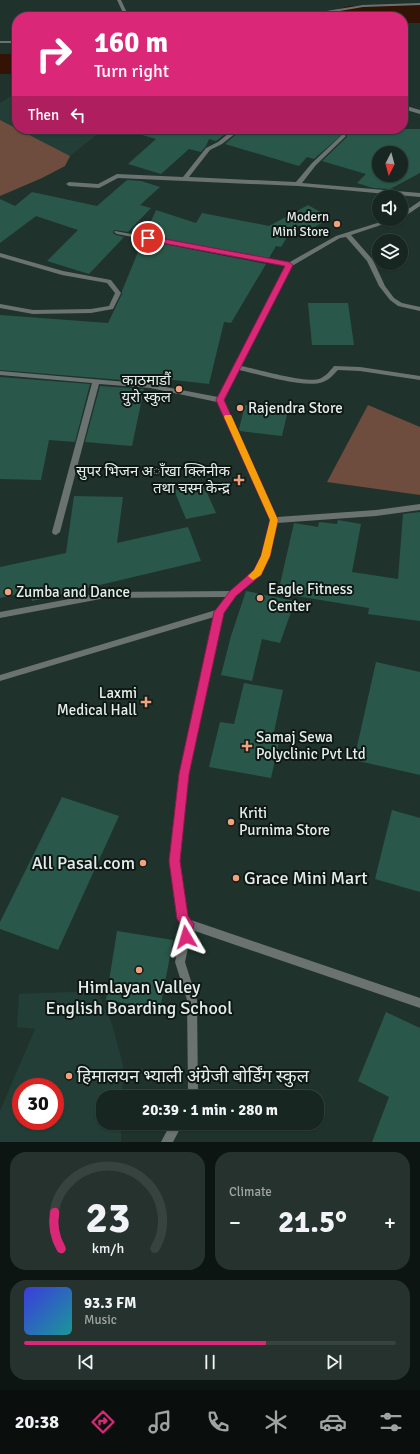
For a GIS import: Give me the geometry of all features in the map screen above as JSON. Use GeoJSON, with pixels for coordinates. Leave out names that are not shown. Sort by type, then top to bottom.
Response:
{"type":"FeatureCollection","features":[{"type":"Feature","properties":{"kind":"street"},"geometry":{"type":"LineString","coordinates":[[119,0],[125,12]]}},
{"type":"Feature","properties":{"kind":"street"},"geometry":{"type":"LineString","coordinates":[[358,0],[363,6]]}},
{"type":"Feature","properties":{"kind":"street"},"geometry":{"type":"LineString","coordinates":[[326,12],[363,6],[420,4]]}},
{"type":"Feature","properties":{"kind":"street"},"geometry":{"type":"LineString","coordinates":[[0,42],[12,42]]}},
{"type":"Feature","properties":{"kind":"street"},"geometry":{"type":"LineString","coordinates":[[408,108],[420,112]]}},
{"type":"Feature","properties":{"kind":"street"},"geometry":{"type":"LineString","coordinates":[[186,179],[208,149],[220,143],[231,134]]}},
{"type":"Feature","properties":{"kind":"street"},"geometry":{"type":"LineString","coordinates":[[298,184],[314,164],[343,136]]}},
{"type":"Feature","properties":{"kind":"street"},"geometry":{"type":"LineString","coordinates":[[69,184],[99,186],[118,176],[298,184],[420,195]]}},
{"type":"Feature","properties":{"kind":"street"},"geometry":{"type":"LineString","coordinates":[[408,212],[420,203]]}},
{"type":"Feature","properties":{"kind":"street"},"geometry":{"type":"LineString","coordinates":[[220,400],[289,265],[338,237],[373,226]]}},
{"type":"Feature","properties":{"kind":"street"},"geometry":{"type":"LineString","coordinates":[[117,232],[289,265]]}},
{"type":"Feature","properties":{"kind":"street"},"geometry":{"type":"LineString","coordinates":[[347,234],[370,260],[382,286],[392,299],[400,305],[412,309],[420,309]]}},
{"type":"Feature","properties":{"kind":"street"},"geometry":{"type":"LineString","coordinates":[[0,255],[62,273],[109,281],[118,293],[111,308],[91,311],[33,312],[0,306]]}},
{"type":"Feature","properties":{"kind":"street"},"geometry":{"type":"LineString","coordinates":[[237,366],[284,377],[318,382],[328,377],[336,368],[360,369],[420,378]]}},
{"type":"Feature","properties":{"kind":"street"},"geometry":{"type":"LineString","coordinates":[[0,373],[49,379],[96,381],[150,386],[220,400]]}},
{"type":"Feature","properties":{"kind":"street"},"geometry":{"type":"LineString","coordinates":[[56,532],[96,381]]}},
{"type":"Feature","properties":{"kind":"street"},"geometry":{"type":"LineString","coordinates":[[220,400],[274,520],[266,556],[258,572],[233,594],[219,612],[184,774],[174,861],[183,919],[188,924],[420,1003]]}},
{"type":"Feature","properties":{"kind":"street"},"geometry":{"type":"LineString","coordinates":[[274,520],[376,513],[420,507]]}},
{"type":"Feature","properties":{"kind":"street"},"geometry":{"type":"LineString","coordinates":[[0,615],[106,595],[233,594]]}},
{"type":"Feature","properties":{"kind":"street"},"geometry":{"type":"LineString","coordinates":[[0,678],[219,612]]}},
{"type":"Feature","properties":{"kind":"street"},"geometry":{"type":"LineString","coordinates":[[188,924],[180,962],[192,1000],[193,1090]]}},
{"type":"Feature","properties":{"kind":"street"},"geometry":{"type":"LineString","coordinates":[[167,1142],[173,1130]]}},
{"type":"Feature","properties":{"kind":"shaded area"},"geometry":{"type":"Polygon","coordinates":[[[12,95],[12,134],[98,134],[70,156],[65,166],[42,178],[0,196],[0,103],[12,95]]]}},
{"type":"Feature","properties":{"kind":"shaded area"},"geometry":{"type":"Polygon","coordinates":[[[0,120],[12,126],[12,134],[27,134],[70,156],[65,166],[42,178],[0,196],[0,120]]]}},
{"type":"Feature","properties":{"kind":"shaded area"},"geometry":{"type":"Polygon","coordinates":[[[368,405],[420,427],[420,495],[327,482],[368,405]]]}},
{"type":"Feature","properties":{"kind":"shaded area","name":"हिमालयन भ्याली अंग्रेजी बोर्डिंग स्कुल"},"geometry":{"type":"Polygon","coordinates":[[[97,991],[112,1024],[123,1065],[122,1090],[96,1090],[96,1130],[121,1130],[121,1142],[0,1142],[0,1111],[12,1083],[12,1130],[64,1130],[64,1078],[14,1078],[35,1029],[17,1027],[19,994],[97,991]]]}},
{"type":"Feature","properties":{"kind":"building"},"geometry":{"type":"Polygon","coordinates":[[[408,129],[420,129],[420,173],[408,179],[408,146],[372,146],[372,182],[403,182],[390,189],[373,188],[357,183],[366,174],[322,161],[347,137],[346,134],[408,134],[408,129]]]}},
{"type":"Feature","properties":{"kind":"building"},"geometry":{"type":"Polygon","coordinates":[[[225,134],[216,141],[209,139],[201,152],[189,149],[161,174],[128,164],[156,139],[142,135],[225,134]]]}},
{"type":"Feature","properties":{"kind":"building"},"geometry":{"type":"Polygon","coordinates":[[[236,134],[343,134],[314,159],[307,157],[299,166],[225,144],[236,134]]]}},
{"type":"Feature","properties":{"kind":"building"},"geometry":{"type":"Polygon","coordinates":[[[127,180],[141,181],[160,187],[140,205],[151,208],[128,232],[113,231],[116,235],[124,237],[89,274],[47,261],[78,230],[36,216],[0,243],[0,199],[15,206],[32,192],[97,206],[127,180]]]}},
{"type":"Feature","properties":{"kind":"building"},"geometry":{"type":"Polygon","coordinates":[[[308,205],[331,218],[307,231],[295,224],[281,247],[276,246],[269,258],[145,235],[156,210],[196,223],[202,213],[269,226],[308,205]]]}},
{"type":"Feature","properties":{"kind":"building"},"geometry":{"type":"Polygon","coordinates":[[[143,240],[266,264],[231,323],[224,322],[209,384],[147,377],[146,382],[0,370],[0,315],[108,323],[122,294],[143,240]]]}},
{"type":"Feature","properties":{"kind":"building"},"geometry":{"type":"Polygon","coordinates":[[[308,303],[348,303],[354,345],[312,345],[308,303]]]}},
{"type":"Feature","properties":{"kind":"building"},"geometry":{"type":"Polygon","coordinates":[[[0,377],[90,384],[75,442],[49,440],[41,480],[0,479],[0,377]]]}},
{"type":"Feature","properties":{"kind":"building"},"geometry":{"type":"Polygon","coordinates":[[[100,386],[144,389],[132,446],[85,442],[100,386]]]}},
{"type":"Feature","properties":{"kind":"building"},"geometry":{"type":"Polygon","coordinates":[[[245,405],[288,410],[282,436],[240,431],[239,429],[245,405]]]}},
{"type":"Feature","properties":{"kind":"building"},"geometry":{"type":"Polygon","coordinates":[[[203,484],[216,513],[186,519],[174,490],[203,484]]]}},
{"type":"Feature","properties":{"kind":"building"},"geometry":{"type":"Polygon","coordinates":[[[74,496],[123,497],[117,543],[188,527],[201,561],[32,601],[30,591],[0,598],[0,567],[66,553],[74,496]]]}},
{"type":"Feature","properties":{"kind":"building"},"geometry":{"type":"Polygon","coordinates":[[[420,512],[420,621],[368,614],[369,608],[278,593],[294,523],[318,527],[319,522],[337,524],[338,520],[361,524],[352,572],[398,579],[403,514],[420,512]]]}},
{"type":"Feature","properties":{"kind":"building"},"geometry":{"type":"Polygon","coordinates":[[[246,591],[295,601],[280,643],[262,639],[252,681],[221,675],[231,636],[246,591]]]}},
{"type":"Feature","properties":{"kind":"building"},"geometry":{"type":"Polygon","coordinates":[[[376,662],[420,672],[420,775],[354,760],[376,662]]]}},
{"type":"Feature","properties":{"kind":"building"},"geometry":{"type":"Polygon","coordinates":[[[244,683],[283,690],[274,732],[281,733],[271,778],[209,767],[220,722],[234,724],[244,683]]]}},
{"type":"Feature","properties":{"kind":"building"},"geometry":{"type":"Polygon","coordinates":[[[62,797],[119,816],[58,950],[0,929],[0,922],[62,797]]]}},
{"type":"Feature","properties":{"kind":"building"},"geometry":{"type":"Polygon","coordinates":[[[392,810],[420,818],[420,892],[375,879],[392,810]]]}},
{"type":"Feature","properties":{"kind":"building","name":"Himlayan Valley English Boarding School"},"geometry":{"type":"Polygon","coordinates":[[[117,931],[173,940],[160,1009],[106,1000],[117,931]]]}},
{"type":"Feature","properties":{"kind":"building"},"geometry":{"type":"Polygon","coordinates":[[[386,1012],[420,1028],[420,1142],[372,1142],[389,1097],[358,1081],[386,1012]]]}},
{"type":"Feature","properties":{"kind":"waterway"},"geometry":{"type":"LineString","coordinates":[[408,14],[420,14]]}},
{"type":"Feature","properties":{"kind":"waterway"},"geometry":{"type":"LineString","coordinates":[[0,64],[12,64]]}},
{"type":"Feature","properties":{"kind":"slow traffic"},"geometry":{"type":"LineString","coordinates":[[228,417],[274,520],[266,556],[258,572],[253,576]]}},
{"type":"Feature","properties":{"kind":"place","name":"Modern Mini Store"},"geometry":{"type":"Point","coordinates":[337,224]}},
{"type":"Feature","properties":{"kind":"place","name":"काठमाडौं युरो स्कुल"},"geometry":{"type":"Point","coordinates":[179,389]}},
{"type":"Feature","properties":{"kind":"place","name":"Rajendra Store"},"geometry":{"type":"Point","coordinates":[240,408]}},
{"type":"Feature","properties":{"kind":"place","name":"सुपर भिजन अाँखा क्लिनीक तथा चस्म केन्द्र"},"geometry":{"type":"Point","coordinates":[239,480]}},
{"type":"Feature","properties":{"kind":"place","name":"Zumba and Dance"},"geometry":{"type":"Point","coordinates":[8,592]}},
{"type":"Feature","properties":{"kind":"place","name":"Eagle Fitness Center"},"geometry":{"type":"Point","coordinates":[260,598]}},
{"type":"Feature","properties":{"kind":"place","name":"Laxmi Medical Hall"},"geometry":{"type":"Point","coordinates":[146,702]}},
{"type":"Feature","properties":{"kind":"place","name":"Samaj Sewa Polyclinic Pvt Ltd"},"geometry":{"type":"Point","coordinates":[247,746]}},
{"type":"Feature","properties":{"kind":"place","name":"Kriti Purnima Store"},"geometry":{"type":"Point","coordinates":[231,822]}},
{"type":"Feature","properties":{"kind":"place","name":"All Pasal.com"},"geometry":{"type":"Point","coordinates":[143,863]}},
{"type":"Feature","properties":{"kind":"place","name":"Grace Mini Mart"},"geometry":{"type":"Point","coordinates":[236,878]}},
{"type":"Feature","properties":{"kind":"place","name":"Himlayan Valley English Boarding School"},"geometry":{"type":"Point","coordinates":[139,970]}},
{"type":"Feature","properties":{"kind":"place","name":"हिमालयन भ्याली अंग्रेजी बोर्डिंग स्कुल"},"geometry":{"type":"Point","coordinates":[69,1076]}},
{"type":"Feature","properties":{"kind":"route"},"geometry":{"type":"LineString","coordinates":[[148,238],[289,265],[220,400],[274,520],[266,556],[258,572],[233,594],[219,612],[184,774],[174,861],[183,919],[188,924],[186,937]]}}]}
